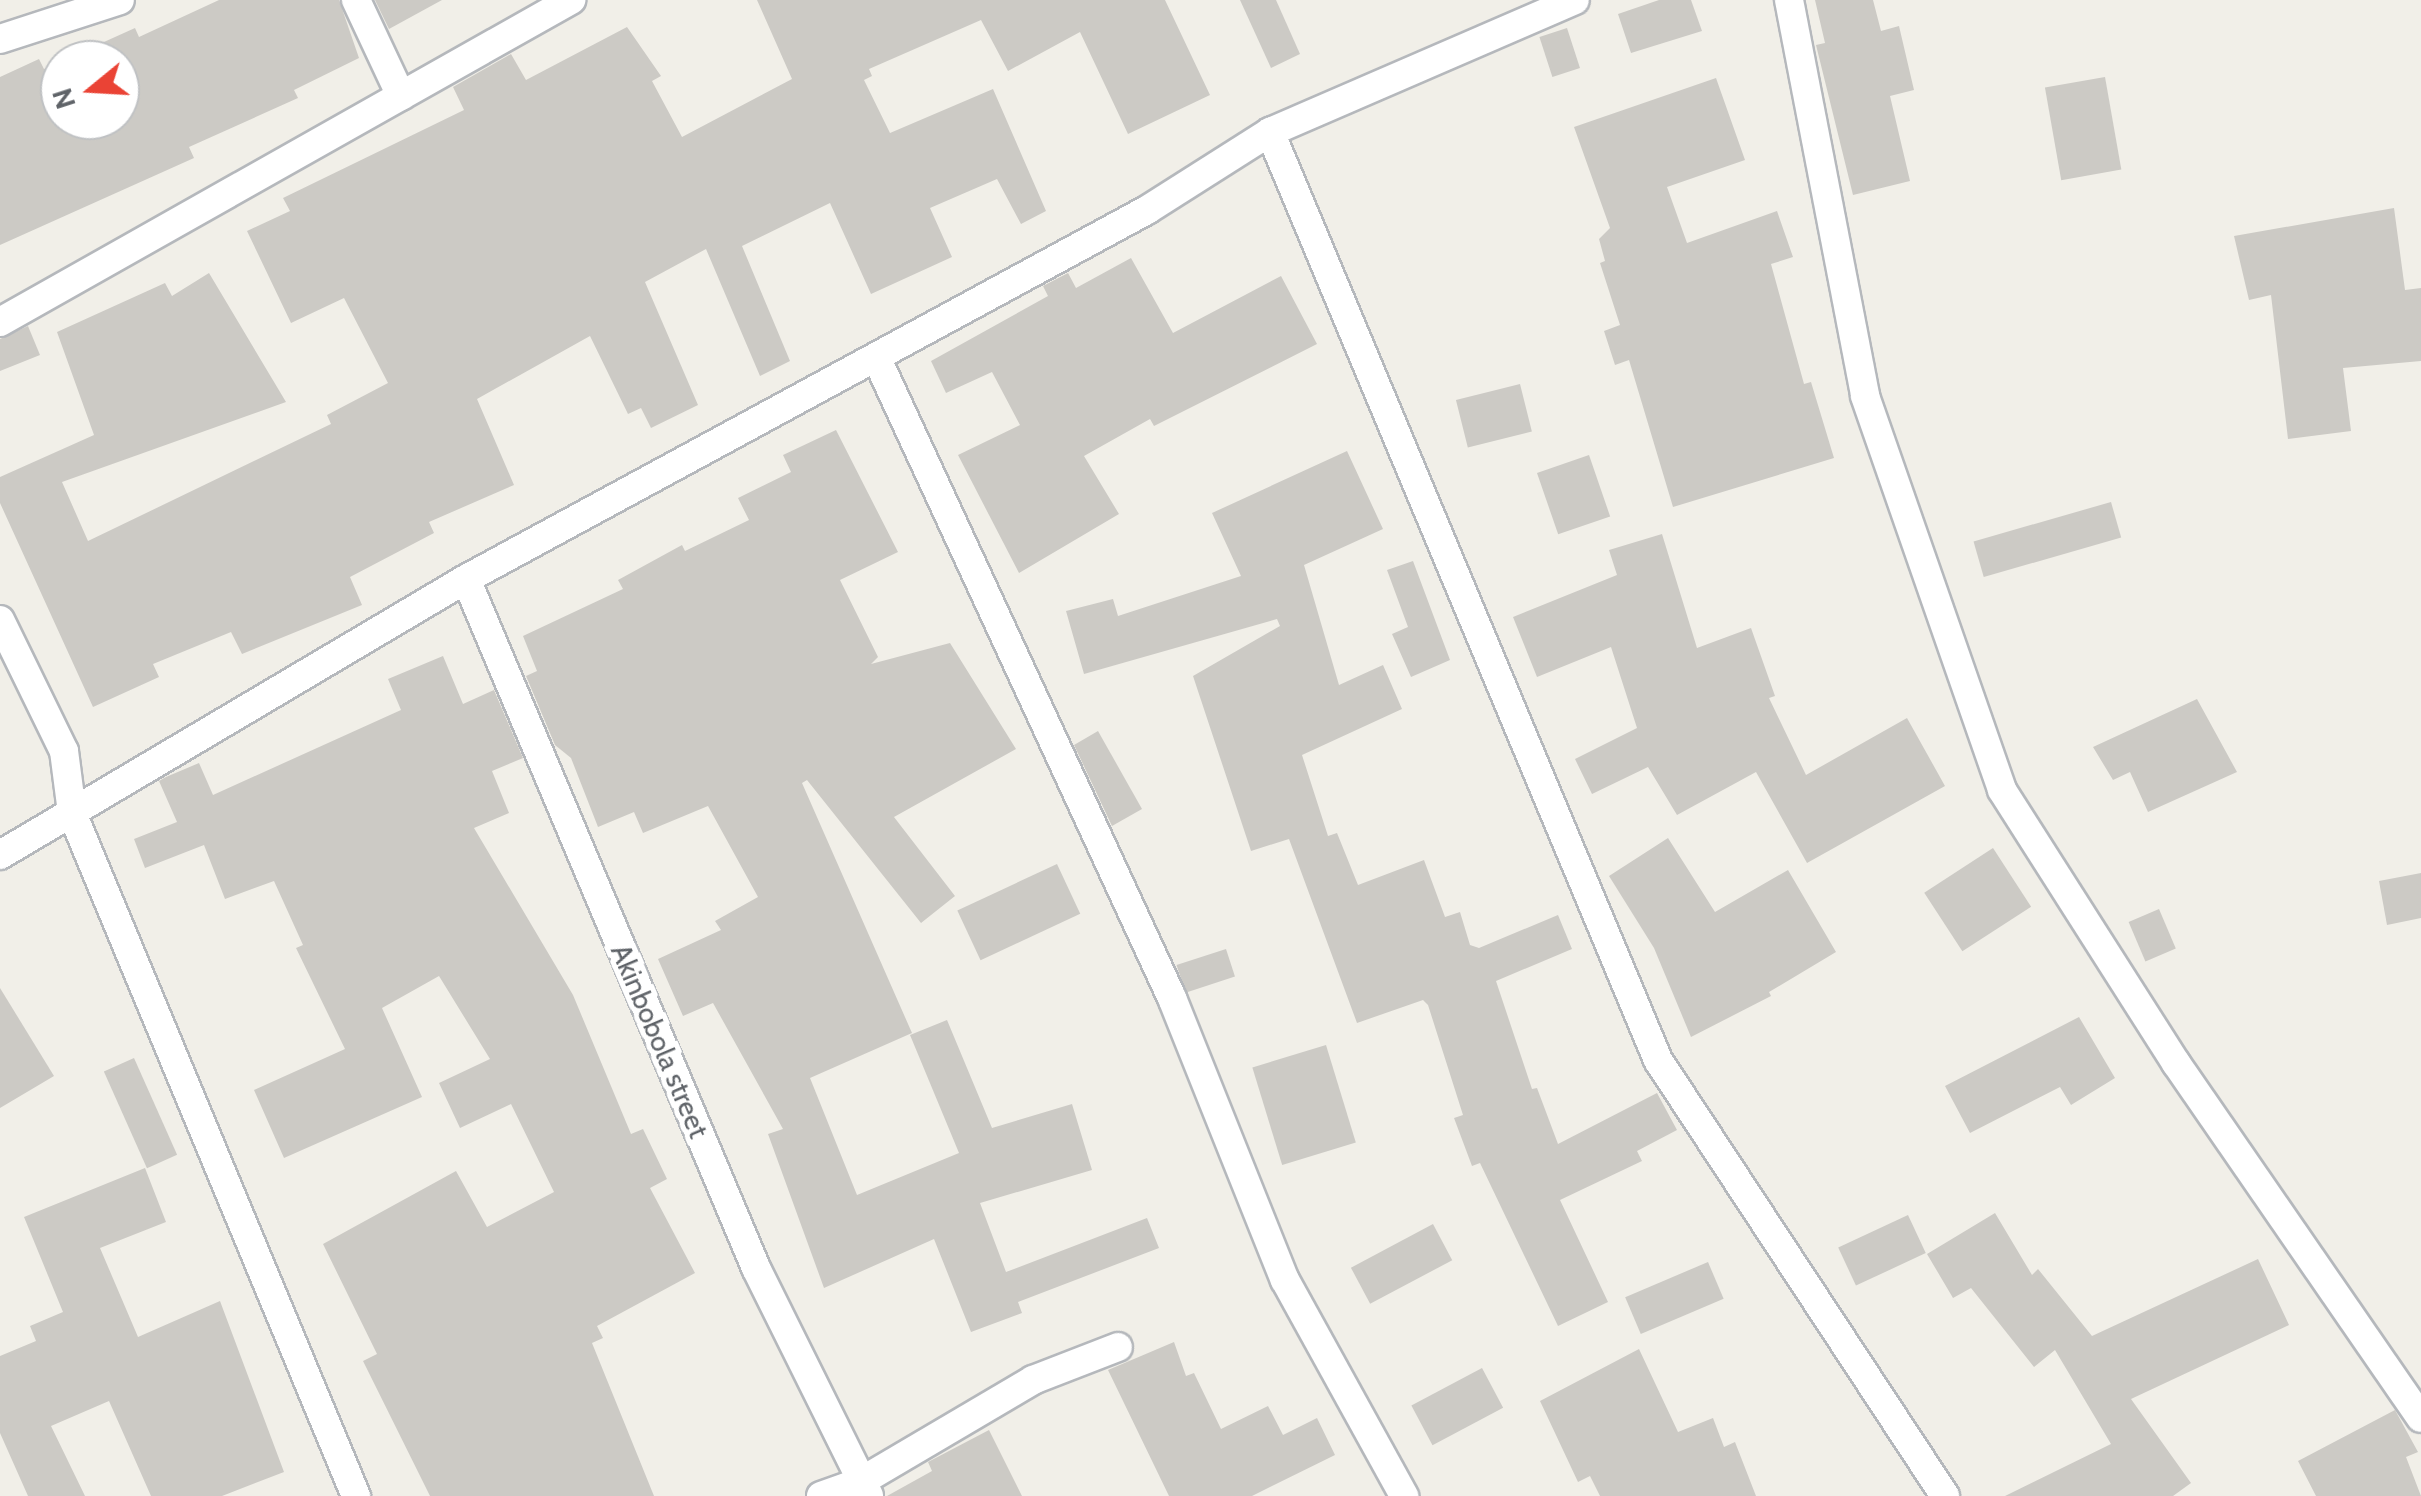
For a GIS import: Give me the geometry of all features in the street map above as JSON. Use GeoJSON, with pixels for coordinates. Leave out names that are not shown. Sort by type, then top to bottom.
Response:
{"type":"FeatureCollection","features":[{"type":"Feature","properties":{"kind":"street"},"geometry":{"type":"LineString","coordinates":[[0,39],[120,0]]}},
{"type":"Feature","properties":{"kind":"street"},"geometry":{"type":"LineString","coordinates":[[356,0],[401,96]]}},
{"type":"Feature","properties":{"kind":"street"},"geometry":{"type":"LineString","coordinates":[[0,322],[571,0]]}},
{"type":"Feature","properties":{"kind":"street"},"geometry":{"type":"LineString","coordinates":[[0,855],[466,579],[1147,210],[1270,132],[1575,0]]}},
{"type":"Feature","properties":{"kind":"street"},"geometry":{"type":"LineString","coordinates":[[1789,0],[1865,396],[2002,790],[2176,1063],[2421,1418]]}},
{"type":"Feature","properties":{"kind":"street"},"geometry":{"type":"LineString","coordinates":[[1270,132],[1658,1060],[1945,1496]]}},
{"type":"Feature","properties":{"kind":"street"},"geometry":{"type":"LineString","coordinates":[[877,358],[1172,998],[1285,1280],[1404,1496]]}},
{"type":"Feature","properties":{"kind":"street","name":"Akinbobola street"},"geometry":{"type":"LineString","coordinates":[[466,579],[756,1268],[864,1489]]}},
{"type":"Feature","properties":{"kind":"street"},"geometry":{"type":"LineString","coordinates":[[0,620],[64,751],[72,813],[356,1496]]}},
{"type":"Feature","properties":{"kind":"street"},"geometry":{"type":"LineString","coordinates":[[820,1496],[864,1489],[1032,1380],[1118,1346]]}},
{"type":"Feature","properties":{"kind":"building"},"geometry":{"type":"Polygon","coordinates":[[[219,0],[339,0],[359,58],[294,90],[298,98],[189,147],[194,158],[0,245],[0,77],[39,59],[40,140],[140,140],[140,40],[108,40],[135,28],[139,37],[219,0]]]}},
{"type":"Feature","properties":{"kind":"building"},"geometry":{"type":"Polygon","coordinates":[[[375,0],[442,0],[389,29],[375,0]]]}},
{"type":"Feature","properties":{"kind":"building"},"geometry":{"type":"Polygon","coordinates":[[[757,0],[1165,0],[1210,95],[1128,134],[1080,32],[1008,71],[981,20],[869,69],[872,76],[864,80],[890,133],[993,89],[1046,211],[1021,224],[997,179],[930,208],[952,257],[871,294],[830,203],[742,246],[790,361],[760,376],[706,249],[645,282],[698,405],[651,428],[641,408],[628,414],[590,336],[477,399],[514,485],[429,522],[434,533],[350,577],[362,605],[242,654],[231,632],[153,664],[159,677],[93,707],[0,503],[0,477],[94,435],[57,332],[165,283],[172,296],[209,273],[286,402],[62,482],[88,541],[331,424],[327,415],[388,383],[344,298],[291,323],[247,231],[290,211],[283,198],[464,110],[453,87],[511,54],[526,80],[627,27],[661,76],[652,81],[682,137],[792,79],[757,0]]]}},
{"type":"Feature","properties":{"kind":"building"},"geometry":{"type":"Polygon","coordinates":[[[1240,0],[1276,0],[1300,54],[1271,68],[1240,0]]]}},
{"type":"Feature","properties":{"kind":"building"},"geometry":{"type":"Polygon","coordinates":[[[1659,0],[1691,0],[1702,31],[1631,53],[1618,14],[1659,0]]]}},
{"type":"Feature","properties":{"kind":"building"},"geometry":{"type":"Polygon","coordinates":[[[1815,0],[1873,0],[1881,31],[1899,26],[1914,90],[1890,96],[1910,181],[1853,195],[1816,45],[1825,43],[1815,0]]]}},
{"type":"Feature","properties":{"kind":"building"},"geometry":{"type":"Polygon","coordinates":[[[1567,28],[1580,68],[1552,77],[1539,37],[1567,28]]]}},
{"type":"Feature","properties":{"kind":"building"},"geometry":{"type":"Polygon","coordinates":[[[2105,77],[2121,170],[2061,180],[2045,88],[2105,77]]]}},
{"type":"Feature","properties":{"kind":"building"},"geometry":{"type":"Polygon","coordinates":[[[1716,78],[1745,160],[1667,187],[1687,243],[1777,211],[1793,257],[1771,264],[1804,384],[1811,382],[1834,458],[1673,507],[1629,360],[1615,365],[1604,331],[1620,325],[1600,263],[1605,261],[1599,239],[1610,228],[1574,127],[1716,78]]]}},
{"type":"Feature","properties":{"kind":"building"},"geometry":{"type":"Polygon","coordinates":[[[2394,208],[2405,290],[2421,288],[2421,361],[2343,368],[2351,431],[2288,439],[2271,295],[2249,300],[2234,236],[2394,208]]]}},
{"type":"Feature","properties":{"kind":"building"},"geometry":{"type":"Polygon","coordinates":[[[1131,258],[1173,333],[1281,276],[1317,344],[1154,426],[1150,419],[1084,456],[1119,514],[1019,573],[958,455],[1020,425],[992,372],[946,393],[931,361],[1048,296],[1043,286],[1068,273],[1076,288],[1131,258]]]}},
{"type":"Feature","properties":{"kind":"building"},"geometry":{"type":"Polygon","coordinates":[[[28,326],[40,355],[0,371],[0,339],[28,326]]]}},
{"type":"Feature","properties":{"kind":"building"},"geometry":{"type":"Polygon","coordinates":[[[1520,384],[1532,432],[1468,448],[1456,400],[1520,384]]]}},
{"type":"Feature","properties":{"kind":"building"},"geometry":{"type":"Polygon","coordinates":[[[836,430],[898,552],[840,580],[878,657],[871,664],[950,643],[1016,749],[894,817],[955,896],[921,923],[807,780],[802,783],[912,1033],[810,1078],[857,1195],[959,1153],[910,1035],[947,1020],[992,1128],[1072,1104],[1092,1170],[980,1203],[1006,1272],[1147,1218],[1159,1248],[1018,1302],[1022,1313],[971,1332],[934,1239],[824,1288],[768,1134],[783,1129],[713,1003],[683,1016],[658,959],[721,930],[715,921],[758,897],[708,806],[643,833],[634,812],[598,827],[571,758],[555,745],[526,676],[537,671],[523,636],[623,589],[618,580],[682,545],[685,551],[749,520],[738,498],[791,472],[783,455],[836,430]]]}},
{"type":"Feature","properties":{"kind":"building"},"geometry":{"type":"Polygon","coordinates":[[[1347,451],[1383,529],[1304,565],[1339,685],[1383,665],[1402,709],[1302,755],[1328,836],[1337,833],[1358,885],[1424,860],[1445,917],[1460,912],[1470,945],[1479,948],[1558,915],[1572,949],[1496,981],[1532,1089],[1537,1088],[1558,1144],[1657,1093],[1677,1130],[1637,1151],[1642,1161],[1560,1200],[1608,1302],[1558,1326],[1480,1163],[1472,1166],[1454,1118],[1463,1115],[1428,1005],[1423,1000],[1357,1023],[1289,839],[1251,851],[1193,676],[1280,626],[1277,619],[1084,674],[1066,611],[1113,599],[1118,616],[1241,576],[1212,513],[1347,451]]]}},
{"type":"Feature","properties":{"kind":"building"},"geometry":{"type":"Polygon","coordinates":[[[1589,455],[1610,516],[1558,534],[1537,473],[1589,455]]]}},
{"type":"Feature","properties":{"kind":"building"},"geometry":{"type":"Polygon","coordinates":[[[2111,502],[2121,538],[1984,577],[1974,541],[2111,502]]]}},
{"type":"Feature","properties":{"kind":"building"},"geometry":{"type":"Polygon","coordinates":[[[1662,534],[1697,648],[1751,628],[1775,696],[1769,698],[1806,775],[1907,718],[1945,786],[1807,863],[1756,772],[1677,815],[1648,767],[1592,794],[1575,759],[1637,728],[1611,647],[1537,677],[1513,617],[1617,575],[1609,550],[1662,534]]]}},
{"type":"Feature","properties":{"kind":"building"},"geometry":{"type":"Polygon","coordinates":[[[1413,561],[1450,660],[1411,677],[1392,634],[1408,627],[1387,570],[1413,561]]]}},
{"type":"Feature","properties":{"kind":"building"},"geometry":{"type":"Polygon","coordinates":[[[443,656],[463,704],[494,690],[523,758],[492,771],[509,813],[474,828],[573,995],[631,1134],[643,1129],[667,1179],[650,1188],[695,1273],[597,1326],[603,1338],[592,1343],[654,1496],[430,1496],[363,1361],[377,1354],[323,1244],[456,1171],[487,1227],[554,1192],[511,1104],[460,1128],[439,1083],[490,1059],[439,976],[382,1008],[422,1097],[284,1158],[254,1090],[345,1049],[296,948],[303,945],[274,881],[225,899],[204,845],[145,868],[134,839],[177,822],[159,781],[199,763],[213,795],[401,710],[388,679],[443,656]]]}},
{"type":"Feature","properties":{"kind":"building"},"geometry":{"type":"Polygon","coordinates":[[[2197,699],[2237,772],[2148,812],[2130,772],[2113,780],[2093,747],[2197,699]]]}},
{"type":"Feature","properties":{"kind":"building"},"geometry":{"type":"Polygon","coordinates":[[[1098,731],[1142,809],[1112,826],[1074,745],[1098,731]]]}},
{"type":"Feature","properties":{"kind":"building"},"geometry":{"type":"Polygon","coordinates":[[[1668,838],[1715,912],[1788,870],[1836,952],[1769,992],[1771,996],[1691,1037],[1654,948],[1609,876],[1668,838]]]}},
{"type":"Feature","properties":{"kind":"building"},"geometry":{"type":"Polygon","coordinates":[[[1993,848],[2031,907],[1962,951],[1924,893],[1993,848]]]}},
{"type":"Feature","properties":{"kind":"building"},"geometry":{"type":"Polygon","coordinates":[[[1057,864],[1080,914],[981,960],[957,910],[1057,864]]]}},
{"type":"Feature","properties":{"kind":"building"},"geometry":{"type":"Polygon","coordinates":[[[2421,873],[2421,918],[2387,925],[2379,881],[2421,873]]]}},
{"type":"Feature","properties":{"kind":"building"},"geometry":{"type":"Polygon","coordinates":[[[2159,909],[2176,949],[2145,961],[2129,922],[2159,909]]]}},
{"type":"Feature","properties":{"kind":"building"},"geometry":{"type":"Polygon","coordinates":[[[1226,949],[1235,977],[1186,993],[1177,965],[1226,949]]]}},
{"type":"Feature","properties":{"kind":"building"},"geometry":{"type":"Polygon","coordinates":[[[0,988],[54,1076],[0,1108],[0,988]]]}},
{"type":"Feature","properties":{"kind":"building"},"geometry":{"type":"Polygon","coordinates":[[[2079,1017],[2115,1078],[2071,1105],[2060,1087],[1970,1133],[1945,1086],[2079,1017]]]}},
{"type":"Feature","properties":{"kind":"building"},"geometry":{"type":"Polygon","coordinates":[[[1326,1045],[1356,1143],[1282,1165],[1252,1068],[1326,1045]]]}},
{"type":"Feature","properties":{"kind":"building"},"geometry":{"type":"Polygon","coordinates":[[[134,1058],[177,1155],[147,1168],[104,1071],[134,1058]]]}},
{"type":"Feature","properties":{"kind":"building"},"geometry":{"type":"Polygon","coordinates":[[[145,1168],[166,1222],[100,1248],[138,1337],[220,1301],[284,1472],[222,1496],[151,1496],[109,1401],[51,1426],[85,1496],[28,1496],[0,1433],[0,1356],[36,1341],[30,1326],[63,1312],[24,1217],[145,1168]]]}},
{"type":"Feature","properties":{"kind":"building"},"geometry":{"type":"Polygon","coordinates":[[[1995,1213],[2032,1275],[2038,1269],[2092,1336],[2258,1259],[2289,1325],[2131,1399],[2191,1483],[2173,1496],[2005,1496],[2111,1444],[2055,1350],[2034,1367],[1971,1288],[1953,1298],[1927,1254],[1995,1213]]]}},
{"type":"Feature","properties":{"kind":"building"},"geometry":{"type":"Polygon","coordinates":[[[1908,1215],[1926,1253],[1856,1286],[1838,1248],[1908,1215]]]}},
{"type":"Feature","properties":{"kind":"building"},"geometry":{"type":"Polygon","coordinates":[[[1433,1224],[1452,1260],[1370,1304],[1351,1268],[1433,1224]]]}},
{"type":"Feature","properties":{"kind":"building"},"geometry":{"type":"Polygon","coordinates":[[[1708,1262],[1724,1299],[1641,1334],[1625,1297],[1708,1262]]]}},
{"type":"Feature","properties":{"kind":"building"},"geometry":{"type":"Polygon","coordinates":[[[1174,1342],[1186,1376],[1194,1373],[1221,1429],[1268,1406],[1283,1435],[1317,1418],[1335,1455],[1252,1496],[1169,1496],[1108,1370],[1174,1342]]]}},
{"type":"Feature","properties":{"kind":"building"},"geometry":{"type":"Polygon","coordinates":[[[1639,1349],[1678,1432],[1713,1418],[1724,1447],[1735,1442],[1756,1496],[1600,1496],[1590,1476],[1578,1482],[1540,1401],[1639,1349]]]}},
{"type":"Feature","properties":{"kind":"building"},"geometry":{"type":"Polygon","coordinates":[[[1482,1368],[1503,1408],[1432,1445],[1411,1406],[1482,1368]]]}},
{"type":"Feature","properties":{"kind":"building"},"geometry":{"type":"Polygon","coordinates":[[[2395,1410],[2418,1452],[2406,1457],[2421,1496],[2316,1496],[2298,1461],[2395,1410]]]}},
{"type":"Feature","properties":{"kind":"building"},"geometry":{"type":"Polygon","coordinates":[[[989,1430],[1022,1496],[887,1496],[932,1471],[928,1462],[989,1430]]]}}]}
